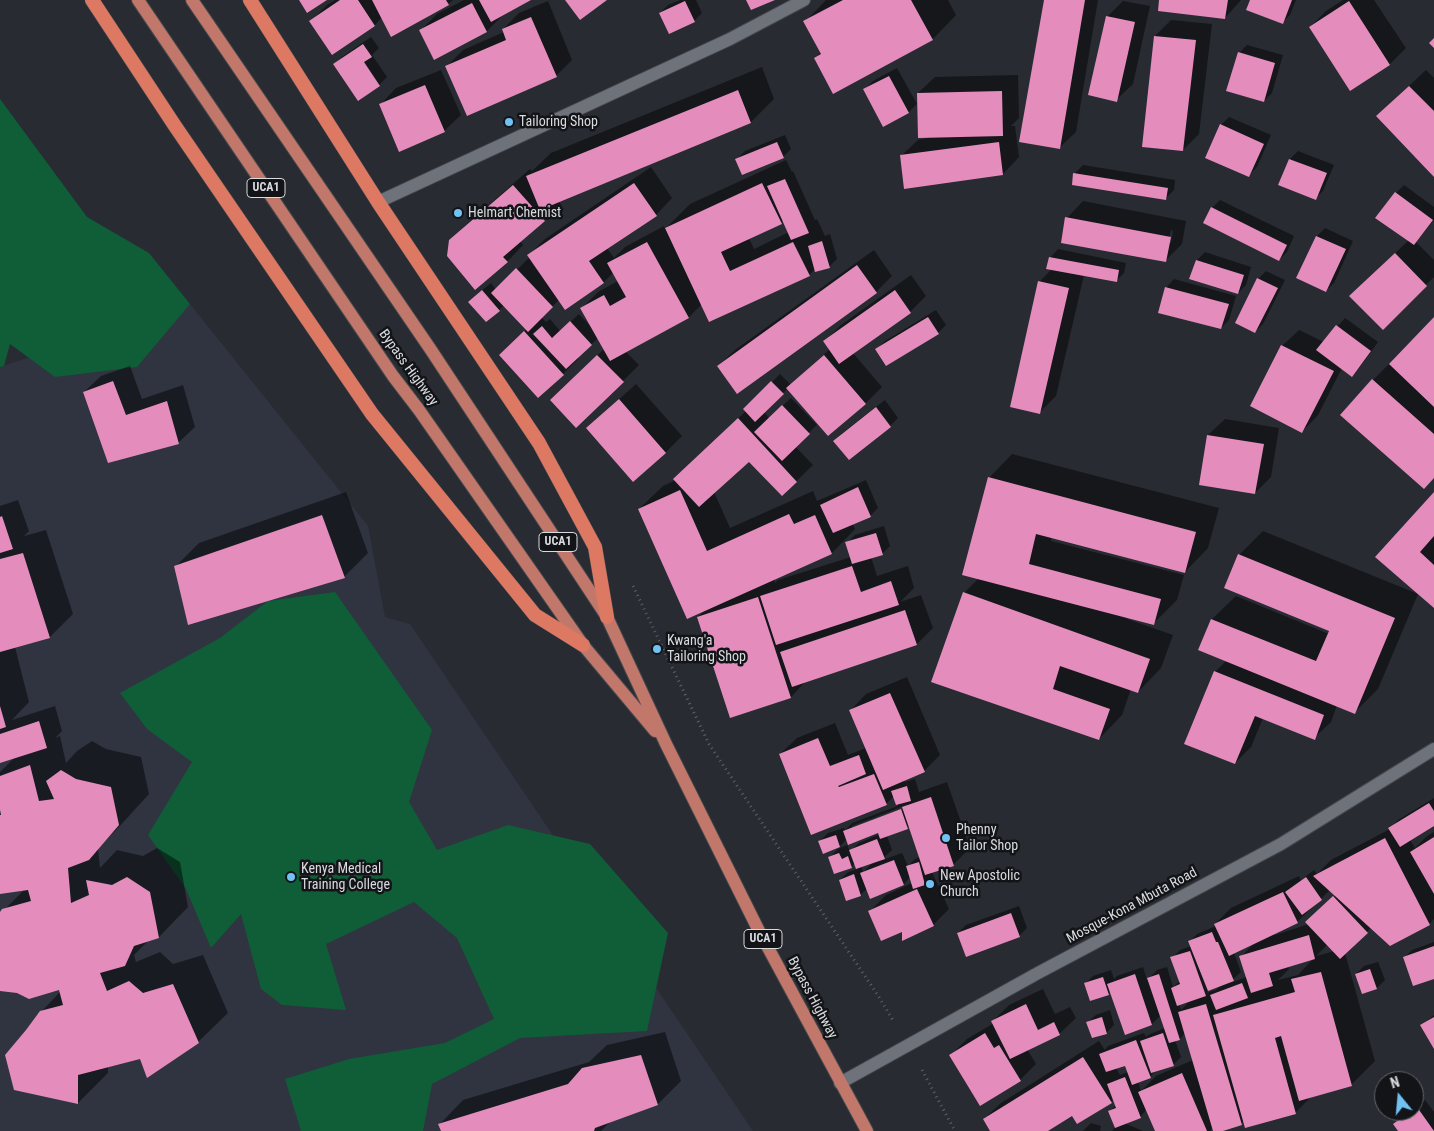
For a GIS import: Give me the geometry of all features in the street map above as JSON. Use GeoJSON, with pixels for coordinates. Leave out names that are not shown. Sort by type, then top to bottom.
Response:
{"type":"FeatureCollection","features":[{"type":"Feature","properties":{"kind":"highway"},"geometry":{"type":"LineString","coordinates":[[92,0],[175,126],[372,414],[535,614],[583,645]]}},
{"type":"Feature","properties":{"kind":"highway"},"geometry":{"type":"LineString","coordinates":[[250,0],[378,202],[539,443],[595,547],[607,617]]}},
{"type":"Feature","properties":{"kind":"main road","name":"Bypass Highway"},"geometry":{"type":"LineString","coordinates":[[138,0],[393,376],[419,410],[583,645],[666,744]]}},
{"type":"Feature","properties":{"kind":"main road","name":"Bypass Highway"},"geometry":{"type":"LineString","coordinates":[[192,0],[431,350],[607,617],[666,744],[759,931],[867,1131]]}},
{"type":"Feature","properties":{"kind":"street"},"geometry":{"type":"LineString","coordinates":[[378,202],[730,39],[804,0]]}},
{"type":"Feature","properties":{"kind":"street","name":"Mosque-Kona Mbuta Road"},"geometry":{"type":"LineString","coordinates":[[840,1082],[1038,973],[1281,844],[1434,749]]}},
{"type":"Feature","properties":{"kind":"shaded area","name":"Kenya Medical Training College"},"geometry":{"type":"Polygon","coordinates":[[[190,304],[368,526],[385,617],[410,624],[753,1131],[0,1131],[0,367],[190,304]]]}},
{"type":"Feature","properties":{"kind":"green space"},"geometry":{"type":"Polygon","coordinates":[[[0,99],[87,217],[149,253],[190,304],[137,367],[55,377],[10,344],[4,366],[0,367],[0,99]]]}},
{"type":"Feature","properties":{"kind":"green space"},"geometry":{"type":"Polygon","coordinates":[[[335,592],[432,730],[409,802],[437,850],[508,825],[590,844],[668,933],[647,1031],[520,1038],[432,1084],[423,1131],[301,1131],[285,1079],[349,1059],[445,1043],[494,1019],[457,938],[414,902],[326,944],[346,1010],[282,1005],[261,989],[241,914],[211,948],[186,889],[148,835],[192,762],[147,729],[120,693],[220,638],[268,601],[335,592]]]}},
{"type":"Feature","properties":{"kind":"building"},"geometry":{"type":"Polygon","coordinates":[[[299,0],[327,0],[307,13],[299,0]]]}},
{"type":"Feature","properties":{"kind":"building"},"geometry":{"type":"Polygon","coordinates":[[[340,0],[358,0],[375,26],[332,55],[309,21],[340,0]]]}},
{"type":"Feature","properties":{"kind":"building"},"geometry":{"type":"Polygon","coordinates":[[[372,0],[446,0],[449,5],[391,37],[372,0]]]}},
{"type":"Feature","properties":{"kind":"building"},"geometry":{"type":"Polygon","coordinates":[[[479,0],[531,0],[491,22],[479,0]]]}},
{"type":"Feature","properties":{"kind":"building"},"geometry":{"type":"Polygon","coordinates":[[[565,0],[607,0],[580,20],[565,0]]]}},
{"type":"Feature","properties":{"kind":"building"},"geometry":{"type":"Polygon","coordinates":[[[746,0],[775,0],[751,10],[746,0]]]}},
{"type":"Feature","properties":{"kind":"building"},"geometry":{"type":"Polygon","coordinates":[[[843,0],[911,0],[933,40],[833,94],[814,58],[821,54],[803,21],[843,0]]]}},
{"type":"Feature","properties":{"kind":"building"},"geometry":{"type":"Polygon","coordinates":[[[1044,0],[1085,0],[1060,149],[1019,142],[1044,0]]]}},
{"type":"Feature","properties":{"kind":"building"},"geometry":{"type":"Polygon","coordinates":[[[1159,0],[1228,0],[1225,19],[1158,11],[1159,0]]]}},
{"type":"Feature","properties":{"kind":"building"},"geometry":{"type":"Polygon","coordinates":[[[1250,0],[1292,0],[1283,24],[1246,10],[1250,0]]]}},
{"type":"Feature","properties":{"kind":"building"},"geometry":{"type":"Polygon","coordinates":[[[685,1],[695,22],[669,34],[659,13],[685,1]]]}},
{"type":"Feature","properties":{"kind":"building"},"geometry":{"type":"Polygon","coordinates":[[[1349,1],[1390,65],[1350,91],[1309,27],[1349,1]]]}},
{"type":"Feature","properties":{"kind":"building"},"geometry":{"type":"Polygon","coordinates":[[[472,3],[487,32],[434,60],[419,30],[472,3]]]}},
{"type":"Feature","properties":{"kind":"building"},"geometry":{"type":"Polygon","coordinates":[[[1106,16],[1135,22],[1117,102],[1088,95],[1106,16]]]}},
{"type":"Feature","properties":{"kind":"building"},"geometry":{"type":"Polygon","coordinates":[[[531,17],[557,77],[467,116],[445,66],[506,40],[502,29],[531,17]]]}},
{"type":"Feature","properties":{"kind":"building"},"geometry":{"type":"Polygon","coordinates":[[[1154,36],[1196,40],[1183,151],[1142,147],[1154,36]]]}},
{"type":"Feature","properties":{"kind":"building"},"geometry":{"type":"Polygon","coordinates":[[[1434,38],[1434,48],[1429,43],[1434,38]]]}},
{"type":"Feature","properties":{"kind":"building"},"geometry":{"type":"Polygon","coordinates":[[[363,44],[372,57],[364,62],[380,86],[358,101],[333,64],[363,44]]]}},
{"type":"Feature","properties":{"kind":"building"},"geometry":{"type":"Polygon","coordinates":[[[1238,52],[1275,63],[1264,102],[1226,91],[1238,52]]]}},
{"type":"Feature","properties":{"kind":"building"},"geometry":{"type":"Polygon","coordinates":[[[889,76],[909,113],[883,127],[863,89],[889,76]]]}},
{"type":"Feature","properties":{"kind":"building"},"geometry":{"type":"Polygon","coordinates":[[[425,85],[445,132],[399,152],[379,104],[425,85]]]}},
{"type":"Feature","properties":{"kind":"building"},"geometry":{"type":"Polygon","coordinates":[[[1409,86],[1434,111],[1434,177],[1376,116],[1409,86]]]}},
{"type":"Feature","properties":{"kind":"building"},"geometry":{"type":"Polygon","coordinates":[[[738,90],[751,123],[540,210],[526,176],[738,90]]]}},
{"type":"Feature","properties":{"kind":"building"},"geometry":{"type":"Polygon","coordinates":[[[1002,91],[1003,136],[918,138],[917,93],[1002,91]]]}},
{"type":"Feature","properties":{"kind":"building"},"geometry":{"type":"Polygon","coordinates":[[[1220,124],[1264,144],[1249,177],[1205,158],[1220,124]]]}},
{"type":"Feature","properties":{"kind":"building"},"geometry":{"type":"Polygon","coordinates":[[[777,142],[784,158],[742,175],[735,159],[777,142]]]}},
{"type":"Feature","properties":{"kind":"building"},"geometry":{"type":"Polygon","coordinates":[[[999,142],[1003,175],[904,189],[900,155],[999,142]]]}},
{"type":"Feature","properties":{"kind":"building"},"geometry":{"type":"Polygon","coordinates":[[[1289,159],[1327,173],[1316,200],[1278,185],[1289,159]]]}},
{"type":"Feature","properties":{"kind":"building"},"geometry":{"type":"Polygon","coordinates":[[[1073,173],[1168,188],[1166,200],[1072,185],[1073,173]]]}},
{"type":"Feature","properties":{"kind":"building"},"geometry":{"type":"Polygon","coordinates":[[[785,179],[809,233],[791,240],[767,186],[785,179]]]}},
{"type":"Feature","properties":{"kind":"building"},"geometry":{"type":"Polygon","coordinates":[[[634,183],[657,216],[589,261],[604,283],[565,310],[527,255],[634,183]]]}},
{"type":"Feature","properties":{"kind":"building"},"geometry":{"type":"Polygon","coordinates":[[[762,183],[782,224],[721,252],[730,271],[793,242],[810,276],[709,322],[665,228],[762,183]]]}},
{"type":"Feature","properties":{"kind":"building"},"geometry":{"type":"Polygon","coordinates":[[[513,185],[545,221],[503,257],[508,262],[475,290],[447,256],[449,240],[513,185]]]}},
{"type":"Feature","properties":{"kind":"building"},"geometry":{"type":"Polygon","coordinates":[[[1395,192],[1433,220],[1414,245],[1375,218],[1395,192]]]}},
{"type":"Feature","properties":{"kind":"building"},"geometry":{"type":"Polygon","coordinates":[[[1211,207],[1287,245],[1279,261],[1203,223],[1211,207]]]}},
{"type":"Feature","properties":{"kind":"building"},"geometry":{"type":"Polygon","coordinates":[[[1065,217],[1171,237],[1166,262],[1061,243],[1065,217]]]}},
{"type":"Feature","properties":{"kind":"building"},"geometry":{"type":"Polygon","coordinates":[[[1316,236],[1346,249],[1326,292],[1296,278],[1316,236]]]}},
{"type":"Feature","properties":{"kind":"building"},"geometry":{"type":"Polygon","coordinates":[[[822,241],[830,268],[815,272],[808,246],[822,241]]]}},
{"type":"Feature","properties":{"kind":"building"},"geometry":{"type":"Polygon","coordinates":[[[647,242],[689,318],[610,361],[580,308],[604,295],[610,306],[626,297],[607,263],[647,242]]]}},
{"type":"Feature","properties":{"kind":"building"},"geometry":{"type":"Polygon","coordinates":[[[1395,253],[1427,286],[1383,330],[1349,296],[1395,253]]]}},
{"type":"Feature","properties":{"kind":"building"},"geometry":{"type":"Polygon","coordinates":[[[1049,257],[1119,270],[1117,282],[1046,269],[1049,257]]]}},
{"type":"Feature","properties":{"kind":"building"},"geometry":{"type":"Polygon","coordinates":[[[1196,260],[1244,275],[1238,294],[1189,279],[1196,260]]]}},
{"type":"Feature","properties":{"kind":"building"},"geometry":{"type":"Polygon","coordinates":[[[857,265],[877,293],[737,394],[717,366],[857,265]]]}},
{"type":"Feature","properties":{"kind":"building"},"geometry":{"type":"Polygon","coordinates":[[[516,268],[553,307],[528,332],[491,293],[516,268]]]}},
{"type":"Feature","properties":{"kind":"building"},"geometry":{"type":"Polygon","coordinates":[[[1257,278],[1278,288],[1255,333],[1235,323],[1257,278]]]}},
{"type":"Feature","properties":{"kind":"building"},"geometry":{"type":"Polygon","coordinates":[[[1038,281],[1069,288],[1040,414],[1010,407],[1038,281]]]}},
{"type":"Feature","properties":{"kind":"building"},"geometry":{"type":"Polygon","coordinates":[[[1165,287],[1229,304],[1221,329],[1158,313],[1165,287]]]}},
{"type":"Feature","properties":{"kind":"building"},"geometry":{"type":"Polygon","coordinates":[[[482,290],[500,311],[486,322],[468,302],[482,290]]]}},
{"type":"Feature","properties":{"kind":"building"},"geometry":{"type":"Polygon","coordinates":[[[895,290],[911,313],[839,364],[823,341],[895,290]]]}},
{"type":"Feature","properties":{"kind":"building"},"geometry":{"type":"Polygon","coordinates":[[[928,317],[939,334],[886,366],[875,349],[928,317]]]}},
{"type":"Feature","properties":{"kind":"building"},"geometry":{"type":"Polygon","coordinates":[[[1434,317],[1434,407],[1389,364],[1434,317]]]}},
{"type":"Feature","properties":{"kind":"building"},"geometry":{"type":"Polygon","coordinates":[[[570,321],[592,345],[566,369],[533,334],[542,326],[552,338],[570,321]]]}},
{"type":"Feature","properties":{"kind":"building"},"geometry":{"type":"Polygon","coordinates":[[[1336,325],[1371,351],[1352,377],[1316,350],[1336,325]]]}},
{"type":"Feature","properties":{"kind":"building"},"geometry":{"type":"Polygon","coordinates":[[[524,331],[564,375],[538,398],[499,355],[524,331]]]}},
{"type":"Feature","properties":{"kind":"building"},"geometry":{"type":"Polygon","coordinates":[[[1281,345],[1334,371],[1302,433],[1250,406],[1281,345]]]}},
{"type":"Feature","properties":{"kind":"building"},"geometry":{"type":"Polygon","coordinates":[[[597,355],[624,382],[576,428],[550,400],[597,355]]]}},
{"type":"Feature","properties":{"kind":"building"},"geometry":{"type":"Polygon","coordinates":[[[824,355],[866,404],[828,436],[786,388],[824,355]]]}},
{"type":"Feature","properties":{"kind":"building"},"geometry":{"type":"Polygon","coordinates":[[[1372,379],[1434,434],[1434,478],[1424,489],[1340,415],[1372,379]]]}},
{"type":"Feature","properties":{"kind":"building"},"geometry":{"type":"Polygon","coordinates":[[[113,381],[126,415],[167,401],[179,444],[108,463],[83,392],[113,381]]]}},
{"type":"Feature","properties":{"kind":"building"},"geometry":{"type":"Polygon","coordinates":[[[771,381],[784,394],[755,422],[743,409],[771,381]]]}},
{"type":"Feature","properties":{"kind":"building"},"geometry":{"type":"Polygon","coordinates":[[[619,399],[666,453],[633,482],[586,428],[619,399]]]}},
{"type":"Feature","properties":{"kind":"building"},"geometry":{"type":"Polygon","coordinates":[[[782,405],[810,434],[782,461],[754,432],[782,405]]]}},
{"type":"Feature","properties":{"kind":"building"},"geometry":{"type":"Polygon","coordinates":[[[876,407],[891,427],[849,460],[833,441],[876,407]]]}},
{"type":"Feature","properties":{"kind":"building"},"geometry":{"type":"Polygon","coordinates":[[[738,418],[797,482],[782,496],[749,462],[699,507],[673,479],[738,418]]]}},
{"type":"Feature","properties":{"kind":"building"},"geometry":{"type":"Polygon","coordinates":[[[1207,435],[1264,444],[1255,494],[1199,485],[1207,435]]]}},
{"type":"Feature","properties":{"kind":"building"},"geometry":{"type":"Polygon","coordinates":[[[988,477],[1196,532],[1185,573],[1036,534],[1029,564],[1161,599],[1154,625],[962,575],[988,477]]]}},
{"type":"Feature","properties":{"kind":"building"},"geometry":{"type":"Polygon","coordinates":[[[858,487],[871,517],[833,533],[820,505],[858,487]]]}},
{"type":"Feature","properties":{"kind":"building"},"geometry":{"type":"Polygon","coordinates":[[[680,490],[707,551],[789,514],[794,524],[815,515],[832,554],[687,619],[638,509],[680,490]]]}},
{"type":"Feature","properties":{"kind":"building"},"geometry":{"type":"Polygon","coordinates":[[[1434,492],[1434,536],[1420,552],[1434,565],[1434,608],[1375,557],[1434,492]]]}},
{"type":"Feature","properties":{"kind":"building"},"geometry":{"type":"Polygon","coordinates":[[[322,515],[345,578],[188,625],[174,566],[322,515]]]}},
{"type":"Feature","properties":{"kind":"building"},"geometry":{"type":"Polygon","coordinates":[[[2,516],[13,549],[0,553],[0,517],[2,516]]]}},
{"type":"Feature","properties":{"kind":"building"},"geometry":{"type":"Polygon","coordinates":[[[876,533],[883,555],[852,564],[845,542],[876,533]]]}},
{"type":"Feature","properties":{"kind":"building"},"geometry":{"type":"Polygon","coordinates":[[[23,553],[50,638],[0,652],[0,559],[23,553]]]}},
{"type":"Feature","properties":{"kind":"building"},"geometry":{"type":"Polygon","coordinates":[[[1238,554],[1395,618],[1355,714],[1198,650],[1211,619],[1316,661],[1329,631],[1224,588],[1238,554]]]}},
{"type":"Feature","properties":{"kind":"building"},"geometry":{"type":"Polygon","coordinates":[[[852,566],[861,592],[891,581],[899,605],[776,645],[760,596],[852,566]]]}},
{"type":"Feature","properties":{"kind":"building"},"geometry":{"type":"Polygon","coordinates":[[[963,592],[1150,659],[1138,693],[1060,666],[1053,689],[1110,709],[1099,740],[931,682],[963,592]]]}},
{"type":"Feature","properties":{"kind":"building"},"geometry":{"type":"Polygon","coordinates":[[[758,597],[791,698],[730,718],[697,617],[758,597]]]}},
{"type":"Feature","properties":{"kind":"building"},"geometry":{"type":"Polygon","coordinates":[[[905,610],[917,645],[792,687],[780,652],[905,610]]]}},
{"type":"Feature","properties":{"kind":"building"},"geometry":{"type":"Polygon","coordinates":[[[1214,671],[1324,715],[1315,740],[1255,716],[1235,764],[1184,744],[1214,671]]]}},
{"type":"Feature","properties":{"kind":"building"},"geometry":{"type":"Polygon","coordinates":[[[890,693],[925,772],[883,790],[849,710],[890,693]]]}},
{"type":"Feature","properties":{"kind":"building"},"geometry":{"type":"Polygon","coordinates":[[[0,706],[6,727],[0,729],[0,706]]]}},
{"type":"Feature","properties":{"kind":"building"},"geometry":{"type":"Polygon","coordinates":[[[39,721],[47,748],[0,763],[0,734],[39,721]]]}},
{"type":"Feature","properties":{"kind":"building"},"geometry":{"type":"Polygon","coordinates":[[[818,738],[830,766],[859,755],[866,774],[839,787],[874,774],[887,805],[811,835],[779,754],[818,738]]]}},
{"type":"Feature","properties":{"kind":"building"},"geometry":{"type":"Polygon","coordinates":[[[30,765],[39,801],[54,799],[46,781],[61,770],[76,779],[111,787],[119,825],[89,860],[68,868],[71,903],[89,895],[86,880],[112,885],[127,877],[150,892],[159,938],[134,946],[125,966],[100,973],[107,991],[129,981],[143,993],[173,984],[199,1043],[147,1078],[140,1059],[78,1075],[78,1104],[14,1090],[5,1055],[40,1011],[63,1005],[59,990],[29,999],[17,993],[0,991],[0,912],[2,909],[31,901],[28,890],[0,894],[0,776],[30,765]]]}},
{"type":"Feature","properties":{"kind":"building"},"geometry":{"type":"Polygon","coordinates":[[[907,786],[911,801],[896,805],[891,791],[907,786]]]}},
{"type":"Feature","properties":{"kind":"building"},"geometry":{"type":"Polygon","coordinates":[[[931,797],[954,866],[925,875],[902,807],[931,797]]]}},
{"type":"Feature","properties":{"kind":"building"},"geometry":{"type":"Polygon","coordinates":[[[1429,803],[1434,811],[1434,826],[1400,847],[1388,828],[1429,803]]]}},
{"type":"Feature","properties":{"kind":"building"},"geometry":{"type":"Polygon","coordinates":[[[901,809],[908,829],[880,839],[878,833],[848,845],[843,831],[901,809]]]}},
{"type":"Feature","properties":{"kind":"building"},"geometry":{"type":"Polygon","coordinates":[[[836,835],[840,847],[823,854],[818,841],[836,835]]]}},
{"type":"Feature","properties":{"kind":"building"},"geometry":{"type":"Polygon","coordinates":[[[1434,837],[1434,894],[1410,852],[1434,837]]]}},
{"type":"Feature","properties":{"kind":"building"},"geometry":{"type":"Polygon","coordinates":[[[1385,838],[1430,925],[1390,946],[1313,876],[1385,838]]]}},
{"type":"Feature","properties":{"kind":"building"},"geometry":{"type":"Polygon","coordinates":[[[877,839],[885,859],[856,869],[849,850],[877,839]]]}},
{"type":"Feature","properties":{"kind":"building"},"geometry":{"type":"Polygon","coordinates":[[[839,853],[842,859],[848,856],[852,868],[834,874],[828,857],[839,853]]]}},
{"type":"Feature","properties":{"kind":"building"},"geometry":{"type":"Polygon","coordinates":[[[894,860],[904,885],[870,899],[860,873],[894,860]]]}},
{"type":"Feature","properties":{"kind":"building"},"geometry":{"type":"Polygon","coordinates":[[[919,862],[925,885],[913,889],[906,866],[919,862]]]}},
{"type":"Feature","properties":{"kind":"building"},"geometry":{"type":"Polygon","coordinates":[[[854,874],[861,896],[846,901],[839,880],[854,874]]]}},
{"type":"Feature","properties":{"kind":"building"},"geometry":{"type":"Polygon","coordinates":[[[1306,877],[1322,900],[1302,915],[1285,892],[1306,877]]]}},
{"type":"Feature","properties":{"kind":"building"},"geometry":{"type":"Polygon","coordinates":[[[917,889],[934,926],[902,941],[902,932],[881,941],[868,911],[917,889]]]}},
{"type":"Feature","properties":{"kind":"building"},"geometry":{"type":"Polygon","coordinates":[[[1283,892],[1298,923],[1229,956],[1214,924],[1283,892]]]}},
{"type":"Feature","properties":{"kind":"building"},"geometry":{"type":"Polygon","coordinates":[[[1333,896],[1368,933],[1340,959],[1305,922],[1333,896]]]}},
{"type":"Feature","properties":{"kind":"building"},"geometry":{"type":"Polygon","coordinates":[[[1011,913],[1020,937],[966,957],[957,933],[1011,913]]]}},
{"type":"Feature","properties":{"kind":"building"},"geometry":{"type":"Polygon","coordinates":[[[1212,932],[1234,981],[1208,991],[1188,941],[1212,932]]]}},
{"type":"Feature","properties":{"kind":"building"},"geometry":{"type":"Polygon","coordinates":[[[1309,935],[1315,959],[1269,973],[1273,986],[1251,993],[1239,956],[1309,935]]]}},
{"type":"Feature","properties":{"kind":"building"},"geometry":{"type":"Polygon","coordinates":[[[1434,946],[1434,979],[1413,986],[1403,957],[1434,946]]]}},
{"type":"Feature","properties":{"kind":"building"},"geometry":{"type":"Polygon","coordinates":[[[1190,951],[1206,996],[1177,1006],[1171,988],[1180,984],[1170,957],[1190,951]]]}},
{"type":"Feature","properties":{"kind":"building"},"geometry":{"type":"Polygon","coordinates":[[[1370,969],[1377,989],[1362,994],[1355,974],[1370,969]]]}},
{"type":"Feature","properties":{"kind":"building"},"geometry":{"type":"Polygon","coordinates":[[[1321,972],[1352,1086],[1299,1101],[1281,1036],[1275,1038],[1296,1114],[1245,1128],[1213,1015],[1295,992],[1291,979],[1321,972]]]}},
{"type":"Feature","properties":{"kind":"building"},"geometry":{"type":"Polygon","coordinates":[[[1135,974],[1152,1025],[1125,1035],[1107,984],[1135,974]]]}},
{"type":"Feature","properties":{"kind":"building"},"geometry":{"type":"Polygon","coordinates":[[[1159,974],[1180,1040],[1169,1043],[1147,978],[1159,974]]]}},
{"type":"Feature","properties":{"kind":"building"},"geometry":{"type":"Polygon","coordinates":[[[1103,977],[1109,995],[1090,1001],[1084,983],[1103,977]]]}},
{"type":"Feature","properties":{"kind":"building"},"geometry":{"type":"Polygon","coordinates":[[[1242,983],[1248,998],[1216,1010],[1210,995],[1242,983]]]}},
{"type":"Feature","properties":{"kind":"building"},"geometry":{"type":"Polygon","coordinates":[[[1026,1004],[1038,1030],[1054,1022],[1060,1035],[1010,1059],[991,1021],[1026,1004]]]}},
{"type":"Feature","properties":{"kind":"building"},"geometry":{"type":"Polygon","coordinates":[[[1206,1004],[1242,1125],[1223,1131],[1213,1131],[1178,1012],[1206,1004]]]}},
{"type":"Feature","properties":{"kind":"building"},"geometry":{"type":"Polygon","coordinates":[[[1102,1017],[1107,1034],[1092,1038],[1086,1022],[1102,1017]]]}},
{"type":"Feature","properties":{"kind":"building"},"geometry":{"type":"Polygon","coordinates":[[[1434,1017],[1434,1049],[1420,1025],[1434,1017]]]}},
{"type":"Feature","properties":{"kind":"building"},"geometry":{"type":"Polygon","coordinates":[[[985,1033],[994,1048],[999,1045],[1021,1081],[980,1106],[949,1055],[985,1033]]]}},
{"type":"Feature","properties":{"kind":"building"},"geometry":{"type":"Polygon","coordinates":[[[1163,1033],[1174,1066],[1151,1073],[1140,1041],[1163,1033]]]}},
{"type":"Feature","properties":{"kind":"building"},"geometry":{"type":"Polygon","coordinates":[[[1136,1040],[1151,1078],[1132,1085],[1125,1066],[1106,1072],[1099,1054],[1136,1040]]]}},
{"type":"Feature","properties":{"kind":"building"},"geometry":{"type":"Polygon","coordinates":[[[641,1055],[658,1105],[595,1128],[594,1131],[441,1131],[438,1124],[568,1084],[582,1068],[641,1055]]]}},
{"type":"Feature","properties":{"kind":"building"},"geometry":{"type":"Polygon","coordinates":[[[1083,1057],[1112,1103],[1077,1124],[1072,1116],[1048,1131],[990,1131],[983,1119],[1083,1057]]]}},
{"type":"Feature","properties":{"kind":"building"},"geometry":{"type":"Polygon","coordinates":[[[1182,1073],[1207,1131],[1155,1131],[1138,1092],[1182,1073]]]}},
{"type":"Feature","properties":{"kind":"building"},"geometry":{"type":"Polygon","coordinates":[[[1125,1077],[1141,1118],[1115,1128],[1108,1111],[1116,1108],[1107,1084],[1125,1077]]]}},
{"type":"Feature","properties":{"kind":"building"},"geometry":{"type":"Polygon","coordinates":[[[1424,1117],[1434,1131],[1398,1131],[1393,1124],[1397,1121],[1424,1121],[1424,1117]]]}},
{"type":"Feature","properties":{"kind":"place","name":"Tailoring Shop"},"geometry":{"type":"Point","coordinates":[509,122]}},
{"type":"Feature","properties":{"kind":"place","name":"Helmart Chemist"},"geometry":{"type":"Point","coordinates":[458,213]}},
{"type":"Feature","properties":{"kind":"place","name":"Kwang'a Tailoring Shop"},"geometry":{"type":"Point","coordinates":[657,649]}},
{"type":"Feature","properties":{"kind":"place","name":"Phenny Tailor Shop"},"geometry":{"type":"Point","coordinates":[946,838]}},
{"type":"Feature","properties":{"kind":"place","name":"Kenya Medical Training College"},"geometry":{"type":"Point","coordinates":[291,877]}},
{"type":"Feature","properties":{"kind":"place","name":"New Apostolic Church"},"geometry":{"type":"Point","coordinates":[930,884]}}]}
